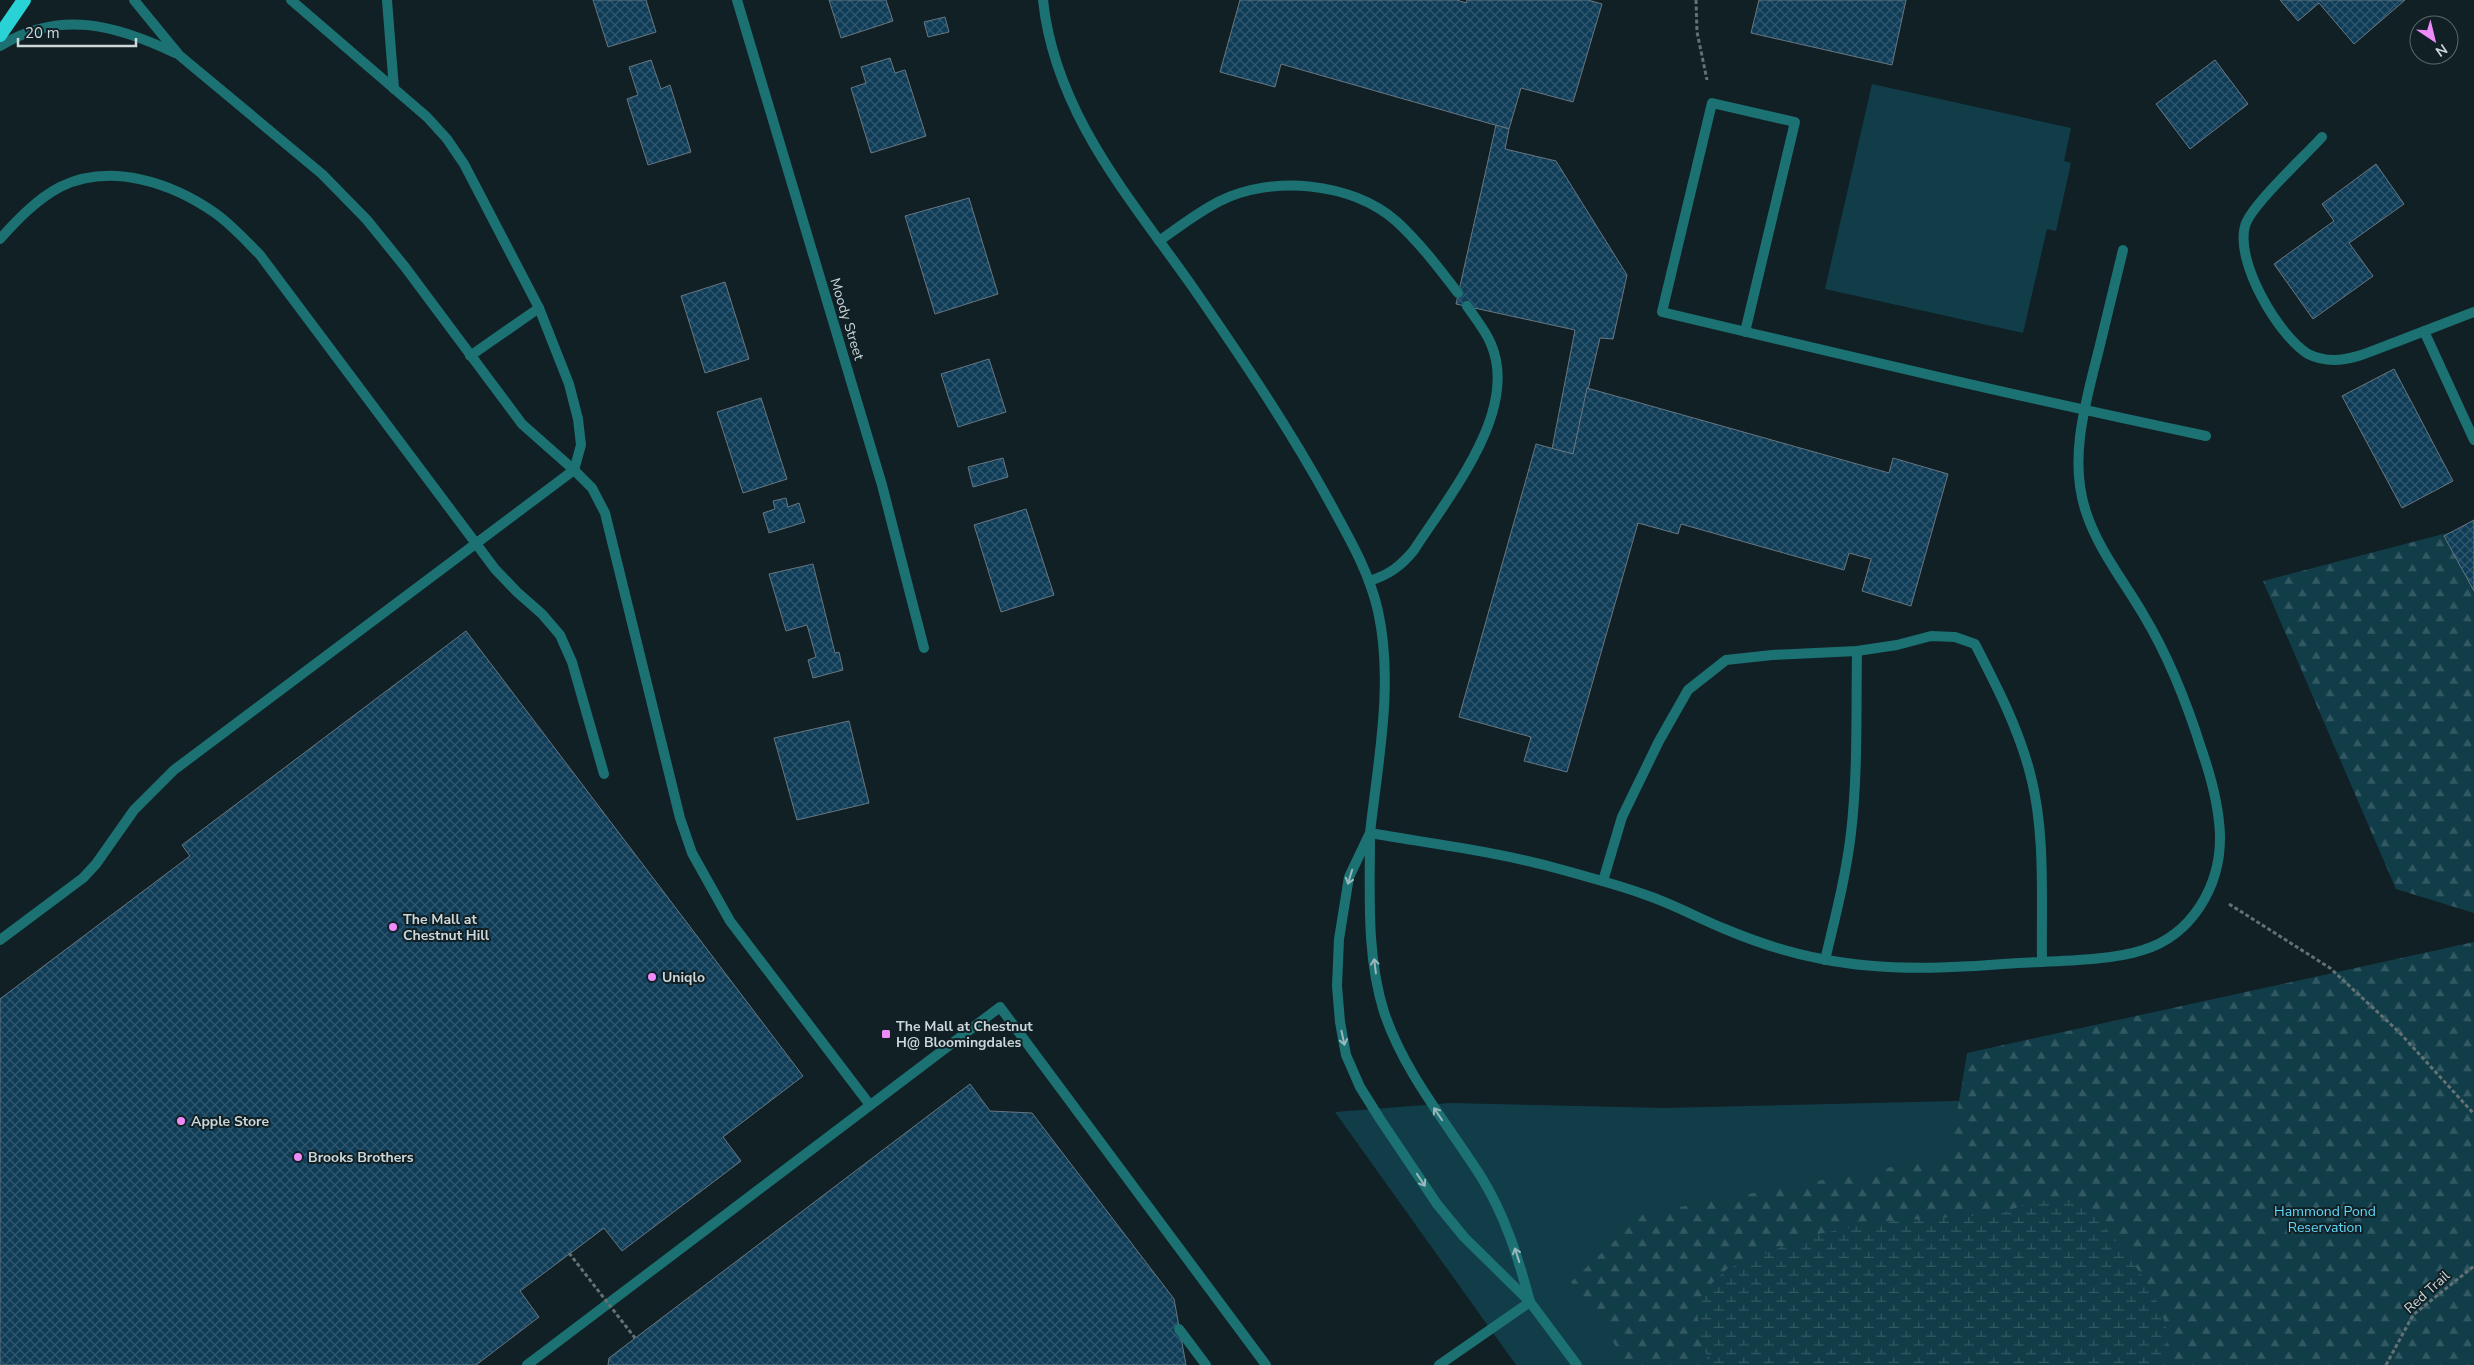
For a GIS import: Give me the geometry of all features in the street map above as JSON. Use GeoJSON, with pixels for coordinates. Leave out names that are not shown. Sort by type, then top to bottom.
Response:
{"type":"FeatureCollection","features":[{"type":"Feature","properties":{"kind":"highway"},"geometry":{"type":"LineString","coordinates":[[0,35],[24,0]]}},
{"type":"Feature","properties":{"kind":"street"},"geometry":{"type":"LineString","coordinates":[[134,0],[178,55],[322,174],[366,220],[405,267],[522,424],[592,488],[605,513],[680,818],[692,853],[730,921],[870,1105]]}},
{"type":"Feature","properties":{"kind":"street"},"geometry":{"type":"LineString","coordinates":[[0,940],[83,878],[96,864],[134,810],[174,770],[574,470],[580,445],[578,419],[569,384],[539,308],[464,164],[447,139],[427,116],[291,0]]}},
{"type":"Feature","properties":{"kind":"street"},"geometry":{"type":"LineString","coordinates":[[386,0],[394,88]]}},
{"type":"Feature","properties":{"kind":"street","name":"Moody Street"},"geometry":{"type":"LineString","coordinates":[[737,0],[882,485],[924,648]]}},
{"type":"Feature","properties":{"kind":"street"},"geometry":{"type":"LineString","coordinates":[[1043,0],[1055,58],[1070,100],[1092,143],[1284,426],[1318,482],[1369,581],[1378,612],[1384,652],[1384,680],[1370,833],[1370,914],[1377,986],[1384,1012],[1408,1065],[1480,1176],[1500,1213],[1517,1253],[1530,1302]]}},
{"type":"Feature","properties":{"kind":"street"},"geometry":{"type":"LineString","coordinates":[[0,46],[38,30],[56,26],[84,24],[110,27],[138,35],[178,55]]}},
{"type":"Feature","properties":{"kind":"street"},"geometry":{"type":"LineString","coordinates":[[1745,332],[1795,122],[1712,103],[1662,312],[1745,332],[2084,411],[2206,436]]}},
{"type":"Feature","properties":{"kind":"street"},"geometry":{"type":"LineString","coordinates":[[2322,137],[2260,203],[2245,224],[2245,254],[2262,296],[2292,340],[2309,354],[2322,359],[2334,360],[2360,355],[2474,312]]}},
{"type":"Feature","properties":{"kind":"street"},"geometry":{"type":"LineString","coordinates":[[0,239],[17,220],[60,187],[89,178],[120,176],[155,182],[188,196],[216,214],[260,255],[495,569],[542,614],[560,635],[572,662],[604,774]]}},
{"type":"Feature","properties":{"kind":"street"},"geometry":{"type":"LineString","coordinates":[[1159,241],[1221,201],[1258,189],[1296,185],[1334,189],[1365,202],[1394,220],[1436,264],[1458,293]]}},
{"type":"Feature","properties":{"kind":"street"},"geometry":{"type":"LineString","coordinates":[[1370,833],[1494,854],[1557,868],[1648,896],[1726,930],[1776,948],[1825,960],[1877,965],[1933,967],[2042,962],[2140,952],[2162,943],[2179,932],[2209,892],[2220,837],[2215,800],[2204,757],[2187,705],[2168,659],[2145,616],[2097,541],[2084,508],[2079,471],[2084,411],[2123,250]]}},
{"type":"Feature","properties":{"kind":"street"},"geometry":{"type":"LineString","coordinates":[[1369,581],[1388,575],[1403,564],[1414,550],[1477,452],[1488,424],[1497,396],[1497,370],[1492,344],[1467,306]]}},
{"type":"Feature","properties":{"kind":"street"},"geometry":{"type":"LineString","coordinates":[[470,356],[539,308]]}},
{"type":"Feature","properties":{"kind":"street"},"geometry":{"type":"LineString","coordinates":[[2424,331],[2474,440]]}},
{"type":"Feature","properties":{"kind":"street"},"geometry":{"type":"LineString","coordinates":[[1603,882],[1622,817],[1659,740],[1688,690],[1726,660],[1772,655],[1856,651],[1897,645],[1931,636],[1955,637],[1975,644],[2015,729],[2030,773],[2038,813],[2041,861],[2042,962]]}},
{"type":"Feature","properties":{"kind":"street"},"geometry":{"type":"LineString","coordinates":[[1825,960],[1843,882],[1851,834],[1854,785],[1856,651]]}},
{"type":"Feature","properties":{"kind":"street"},"geometry":{"type":"LineString","coordinates":[[1370,833],[1349,877],[1339,939],[1337,986],[1340,1022],[1346,1055],[1360,1087],[1437,1204],[1470,1243],[1530,1302],[1577,1365]]}},
{"type":"Feature","properties":{"kind":"street"},"geometry":{"type":"LineString","coordinates":[[527,1365],[1000,1007],[1266,1365]]}},
{"type":"Feature","properties":{"kind":"street"},"geometry":{"type":"LineString","coordinates":[[1439,1365],[1530,1302]]}},
{"type":"Feature","properties":{"kind":"street"},"geometry":{"type":"LineString","coordinates":[[1178,1329],[1206,1365]]}},
{"type":"Feature","properties":{"kind":"path"},"geometry":{"type":"LineString","coordinates":[[1696,0],[1697,32],[1712,103]]}},
{"type":"Feature","properties":{"kind":"path"},"geometry":{"type":"LineString","coordinates":[[2209,892],[2265,925],[2330,968],[2399,1032],[2474,1114]]}},
{"type":"Feature","properties":{"kind":"path"},"geometry":{"type":"LineString","coordinates":[[569,1253],[635,1338]]}},
{"type":"Feature","properties":{"kind":"path","name":"Red Trail"},"geometry":{"type":"LineString","coordinates":[[2386,1365],[2413,1315],[2474,1266]]}},
{"type":"Feature","properties":{"kind":"green space"},"geometry":{"type":"Polygon","coordinates":[[[1872,84],[2071,128],[2064,161],[2071,163],[2056,231],[2047,229],[2023,333],[1825,289],[1872,84]]]}},
{"type":"Feature","properties":{"kind":"green space"},"geometry":{"type":"Polygon","coordinates":[[[2474,526],[2474,913],[2396,889],[2263,581],[2474,526]]]}},
{"type":"Feature","properties":{"kind":"green space","name":"Hammond Pond Reservation"},"geometry":{"type":"Polygon","coordinates":[[[2474,942],[2474,1365],[1629,1365],[1571,1282],[1643,1214],[1950,1156],[1967,1053],[2474,942]]]}},
{"type":"Feature","properties":{"kind":"green space","name":"Hammond Pond Reservation"},"geometry":{"type":"Polygon","coordinates":[[[2206,1087],[2474,1365],[1516,1365],[1335,1112],[1450,1103],[1663,1108],[1956,1101],[2206,1087]]]}},
{"type":"Feature","properties":{"kind":"green space"},"geometry":{"type":"Polygon","coordinates":[[[2065,1198],[2090,1210],[2127,1253],[2154,1295],[2166,1325],[2167,1351],[2157,1365],[1714,1365],[1703,1349],[1697,1313],[1708,1287],[1727,1269],[1809,1236],[1878,1222],[2000,1214],[2031,1202],[2065,1198]]]}},
{"type":"Feature","properties":{"kind":"building"},"geometry":{"type":"Polygon","coordinates":[[[593,0],[646,0],[656,32],[608,47],[593,0]]]}},
{"type":"Feature","properties":{"kind":"building"},"geometry":{"type":"Polygon","coordinates":[[[829,0],[886,0],[893,21],[841,38],[829,0]]]}},
{"type":"Feature","properties":{"kind":"building"},"geometry":{"type":"Polygon","coordinates":[[[1240,0],[1457,0],[1466,3],[1467,0],[1588,0],[1602,4],[1573,102],[1521,88],[1509,129],[1281,64],[1275,87],[1220,72],[1240,0]]]}},
{"type":"Feature","properties":{"kind":"building"},"geometry":{"type":"Polygon","coordinates":[[[1759,0],[1906,0],[1892,65],[1751,33],[1759,0]]]}},
{"type":"Feature","properties":{"kind":"building"},"geometry":{"type":"Polygon","coordinates":[[[2280,0],[2405,0],[2354,44],[2319,3],[2298,21],[2280,0]]]}},
{"type":"Feature","properties":{"kind":"building"},"geometry":{"type":"Polygon","coordinates":[[[945,17],[949,32],[928,37],[924,22],[945,17]]]}},
{"type":"Feature","properties":{"kind":"building"},"geometry":{"type":"Polygon","coordinates":[[[890,58],[895,73],[905,70],[926,136],[871,153],[851,88],[866,83],[861,67],[890,58]]]}},
{"type":"Feature","properties":{"kind":"building"},"geometry":{"type":"Polygon","coordinates":[[[651,60],[661,89],[670,85],[691,152],[648,165],[627,99],[638,95],[629,67],[651,60]]]}},
{"type":"Feature","properties":{"kind":"building"},"geometry":{"type":"Polygon","coordinates":[[[2215,60],[2248,104],[2190,149],[2156,104],[2215,60]]]}},
{"type":"Feature","properties":{"kind":"building"},"geometry":{"type":"Polygon","coordinates":[[[1496,125],[1509,129],[1505,149],[1556,161],[1627,275],[1613,339],[1600,338],[1573,454],[1552,449],[1575,330],[1456,304],[1496,125]]]}},
{"type":"Feature","properties":{"kind":"building"},"geometry":{"type":"Polygon","coordinates":[[[2376,164],[2404,204],[2349,243],[2373,276],[2313,319],[2274,264],[2334,221],[2322,204],[2376,164]]]}},
{"type":"Feature","properties":{"kind":"building"},"geometry":{"type":"Polygon","coordinates":[[[969,198],[998,294],[935,314],[905,216],[969,198]]]}},
{"type":"Feature","properties":{"kind":"building"},"geometry":{"type":"Polygon","coordinates":[[[725,282],[749,359],[705,373],[681,296],[725,282]]]}},
{"type":"Feature","properties":{"kind":"building"},"geometry":{"type":"Polygon","coordinates":[[[989,359],[1006,412],[958,427],[941,374],[989,359]]]}},
{"type":"Feature","properties":{"kind":"building"},"geometry":{"type":"Polygon","coordinates":[[[2394,369],[2453,481],[2402,508],[2342,396],[2394,369]]]}},
{"type":"Feature","properties":{"kind":"building"},"geometry":{"type":"Polygon","coordinates":[[[1587,388],[1889,473],[1893,458],[1948,474],[1911,606],[1862,591],[1871,559],[1849,553],[1844,570],[1681,524],[1678,534],[1638,523],[1567,772],[1524,761],[1531,737],[1459,717],[1536,444],[1573,454],[1587,388]]]}},
{"type":"Feature","properties":{"kind":"building"},"geometry":{"type":"Polygon","coordinates":[[[761,398],[787,479],[743,493],[717,412],[761,398]]]}},
{"type":"Feature","properties":{"kind":"building"},"geometry":{"type":"Polygon","coordinates":[[[1003,458],[1008,477],[973,487],[968,467],[1003,458]]]}},
{"type":"Feature","properties":{"kind":"building"},"geometry":{"type":"Polygon","coordinates":[[[786,498],[788,507],[799,503],[805,522],[769,533],[763,513],[775,509],[773,501],[786,498]]]}},
{"type":"Feature","properties":{"kind":"building"},"geometry":{"type":"Polygon","coordinates":[[[1026,509],[1054,595],[1001,612],[974,525],[1026,509]]]}},
{"type":"Feature","properties":{"kind":"building"},"geometry":{"type":"Polygon","coordinates":[[[2474,520],[2474,591],[2444,536],[2474,520]]]}},
{"type":"Feature","properties":{"kind":"building"},"geometry":{"type":"Polygon","coordinates":[[[813,564],[835,653],[839,652],[843,670],[813,678],[808,660],[816,657],[807,625],[786,631],[769,574],[813,564]]]}},
{"type":"Feature","properties":{"kind":"building","name":"The Mall at Chestnut Hill"},"geometry":{"type":"Polygon","coordinates":[[[466,631],[803,1076],[723,1137],[741,1161],[622,1251],[604,1228],[520,1291],[539,1317],[476,1365],[0,1365],[0,999],[190,856],[182,845],[466,631]]]}},
{"type":"Feature","properties":{"kind":"building"},"geometry":{"type":"Polygon","coordinates":[[[849,721],[869,803],[797,820],[774,738],[849,721]]]}},
{"type":"Feature","properties":{"kind":"building"},"geometry":{"type":"Polygon","coordinates":[[[970,1084],[990,1111],[1032,1113],[1174,1299],[1186,1365],[608,1365],[609,1358],[970,1084]]]}},
{"type":"Feature","properties":{"kind":"place","name":"The Mall at Chestnut Hill"},"geometry":{"type":"Point","coordinates":[393,927]}},
{"type":"Feature","properties":{"kind":"place","name":"Uniqlo"},"geometry":{"type":"Point","coordinates":[652,977]}},
{"type":"Feature","properties":{"kind":"place","name":"The Mall at Chestnut H@ Bloomingdales"},"geometry":{"type":"Point","coordinates":[886,1034]}},
{"type":"Feature","properties":{"kind":"place","name":"Apple Store"},"geometry":{"type":"Point","coordinates":[181,1121]}},
{"type":"Feature","properties":{"kind":"place","name":"Brooks Brothers"},"geometry":{"type":"Point","coordinates":[298,1157]}}]}
